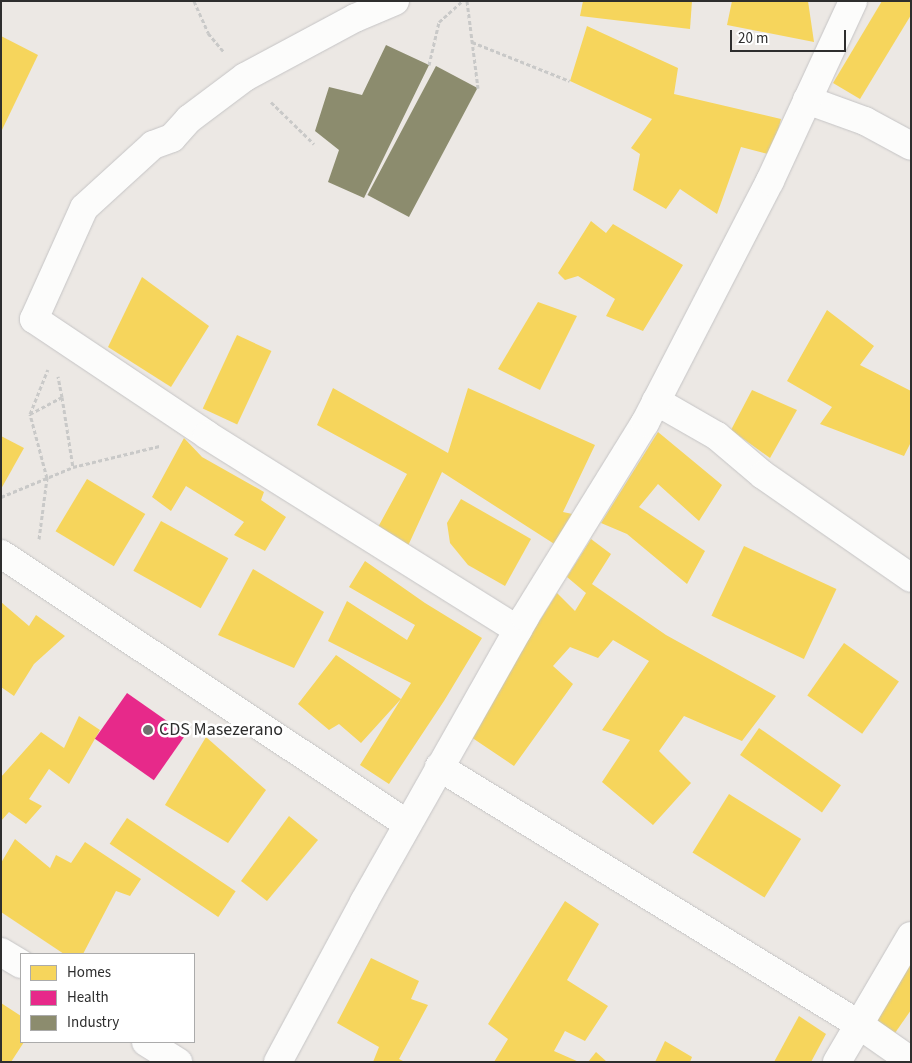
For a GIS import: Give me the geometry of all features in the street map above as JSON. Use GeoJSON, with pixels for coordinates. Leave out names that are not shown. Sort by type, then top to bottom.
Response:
{"type":"FeatureCollection","features":[{"type":"Feature","properties":{"kind":"street"},"geometry":{"type":"LineString","coordinates":[[395,1],[356,18],[245,77],[189,119],[172,138],[153,145],[84,208],[34,319],[207,435],[518,630]]}},
{"type":"Feature","properties":{"kind":"street"},"geometry":{"type":"LineString","coordinates":[[278,1062],[439,767],[518,630],[646,423],[770,181],[853,1]]}},
{"type":"Feature","properties":{"kind":"street"},"geometry":{"type":"LineString","coordinates":[[807,100],[865,121],[911,146]]}},
{"type":"Feature","properties":{"kind":"street"},"geometry":{"type":"LineString","coordinates":[[656,401],[717,436],[763,476],[911,578]]}},
{"type":"Feature","properties":{"kind":"street"},"geometry":{"type":"LineString","coordinates":[[1,554],[407,824]]}},
{"type":"Feature","properties":{"kind":"street"},"geometry":{"type":"LineString","coordinates":[[439,767],[858,1024],[911,1061]]}},
{"type":"Feature","properties":{"kind":"street"},"geometry":{"type":"LineString","coordinates":[[837,1062],[911,936]]}},
{"type":"Feature","properties":{"kind":"street"},"geometry":{"type":"LineString","coordinates":[[1,952],[20,963]]}},
{"type":"Feature","properties":{"kind":"street"},"geometry":{"type":"LineString","coordinates":[[148,1043],[178,1062]]}},
{"type":"Feature","properties":{"kind":"path"},"geometry":{"type":"LineString","coordinates":[[194,1],[208,34],[245,77],[314,144]]}},
{"type":"Feature","properties":{"kind":"path"},"geometry":{"type":"LineString","coordinates":[[429,65],[439,22],[462,1]]}},
{"type":"Feature","properties":{"kind":"path"},"geometry":{"type":"LineString","coordinates":[[467,1],[478,88]]}},
{"type":"Feature","properties":{"kind":"path"},"geometry":{"type":"LineString","coordinates":[[472,42],[570,82]]}},
{"type":"Feature","properties":{"kind":"path"},"geometry":{"type":"LineString","coordinates":[[35,577],[47,478],[30,414],[49,366]]}},
{"type":"Feature","properties":{"kind":"path"},"geometry":{"type":"LineString","coordinates":[[57,369],[73,466]]}},
{"type":"Feature","properties":{"kind":"path"},"geometry":{"type":"LineString","coordinates":[[30,414],[62,397]]}},
{"type":"Feature","properties":{"kind":"path"},"geometry":{"type":"LineString","coordinates":[[1,497],[73,466],[207,435]]}},
{"type":"Feature","properties":{"kind":"building: Homes"},"geometry":{"type":"Polygon","coordinates":[[[583,1],[692,1],[690,29],[580,16],[583,1]]]}},
{"type":"Feature","properties":{"kind":"building: Homes"},"geometry":{"type":"Polygon","coordinates":[[[732,1],[808,1],[814,42],[727,25],[732,1]]]}},
{"type":"Feature","properties":{"kind":"building: Homes"},"geometry":{"type":"Polygon","coordinates":[[[882,1],[911,1],[911,15],[860,99],[833,83],[882,1]]]}},
{"type":"Feature","properties":{"kind":"building: Homes"},"geometry":{"type":"Polygon","coordinates":[[[587,26],[678,68],[674,94],[781,119],[772,155],[741,147],[717,214],[680,189],[666,209],[633,190],[640,154],[631,148],[652,119],[570,81],[587,26]]]}},
{"type":"Feature","properties":{"kind":"building: Homes"},"geometry":{"type":"Polygon","coordinates":[[[1,36],[38,55],[1,132],[1,36]]]}},
{"type":"Feature","properties":{"kind":"building: Homes"},"geometry":{"type":"Polygon","coordinates":[[[591,221],[606,233],[613,224],[683,265],[643,331],[606,316],[615,299],[578,276],[565,280],[558,273],[591,221]]]}},
{"type":"Feature","properties":{"kind":"building: Homes"},"geometry":{"type":"Polygon","coordinates":[[[142,277],[209,326],[171,387],[108,347],[142,277]]]}},
{"type":"Feature","properties":{"kind":"building: Homes"},"geometry":{"type":"Polygon","coordinates":[[[538,302],[577,316],[540,390],[498,369],[538,302]]]}},
{"type":"Feature","properties":{"kind":"building: Homes"},"geometry":{"type":"Polygon","coordinates":[[[827,310],[874,346],[860,365],[911,391],[911,442],[904,456],[820,424],[832,407],[787,381],[827,310]]]}},
{"type":"Feature","properties":{"kind":"building: Homes"},"geometry":{"type":"Polygon","coordinates":[[[237,335],[271,351],[237,424],[203,408],[237,335]]]}},
{"type":"Feature","properties":{"kind":"building: Homes"},"geometry":{"type":"Polygon","coordinates":[[[333,388],[448,453],[468,388],[595,445],[563,512],[577,515],[559,547],[442,472],[407,548],[377,529],[407,474],[317,425],[333,388]]]}},
{"type":"Feature","properties":{"kind":"building: Homes"},"geometry":{"type":"Polygon","coordinates":[[[752,390],[797,410],[770,458],[731,430],[752,390]]]}},
{"type":"Feature","properties":{"kind":"building: Homes"},"geometry":{"type":"Polygon","coordinates":[[[658,432],[722,485],[699,521],[658,484],[639,507],[705,551],[687,584],[627,534],[601,523],[658,432]]]}},
{"type":"Feature","properties":{"kind":"building: Homes"},"geometry":{"type":"Polygon","coordinates":[[[1,436],[24,448],[1,489],[1,436]]]}},
{"type":"Feature","properties":{"kind":"building: Homes"},"geometry":{"type":"Polygon","coordinates":[[[184,438],[202,457],[264,492],[261,500],[286,517],[265,551],[234,535],[244,522],[186,486],[171,511],[152,497],[184,438]]]}},
{"type":"Feature","properties":{"kind":"building: Homes"},"geometry":{"type":"Polygon","coordinates":[[[87,479],[145,514],[114,566],[56,531],[87,479]]]}},
{"type":"Feature","properties":{"kind":"building: Homes"},"geometry":{"type":"Polygon","coordinates":[[[461,499],[531,539],[505,586],[468,565],[450,543],[447,523],[461,499]]]}},
{"type":"Feature","properties":{"kind":"building: Homes"},"geometry":{"type":"Polygon","coordinates":[[[161,521],[228,558],[201,608],[133,571],[161,521]]]}},
{"type":"Feature","properties":{"kind":"building: Homes"},"geometry":{"type":"Polygon","coordinates":[[[591,539],[611,554],[592,584],[666,635],[776,696],[742,741],[684,716],[659,751],[691,783],[653,825],[602,782],[630,740],[602,730],[649,661],[613,640],[598,658],[570,647],[553,666],[573,684],[514,766],[468,735],[557,593],[575,611],[586,593],[567,577],[591,539]]]}},
{"type":"Feature","properties":{"kind":"building: Homes"},"geometry":{"type":"Polygon","coordinates":[[[744,546],[836,589],[804,659],[711,616],[744,546]]]}},
{"type":"Feature","properties":{"kind":"building: Homes"},"geometry":{"type":"Polygon","coordinates":[[[365,561],[425,603],[482,638],[444,701],[389,784],[360,765],[411,683],[328,641],[347,601],[407,640],[415,625],[349,587],[365,561]]]}},
{"type":"Feature","properties":{"kind":"building: Homes"},"geometry":{"type":"Polygon","coordinates":[[[253,569],[324,612],[294,668],[218,635],[253,569]]]}},
{"type":"Feature","properties":{"kind":"building: Homes"},"geometry":{"type":"Polygon","coordinates":[[[1,602],[29,626],[36,615],[65,636],[34,664],[14,696],[1,687],[1,602]]]}},
{"type":"Feature","properties":{"kind":"building: Homes"},"geometry":{"type":"Polygon","coordinates":[[[844,643],[899,681],[862,734],[807,695],[844,643]]]}},
{"type":"Feature","properties":{"kind":"building: Homes"},"geometry":{"type":"Polygon","coordinates":[[[336,655],[401,699],[361,743],[339,724],[329,730],[298,704],[336,655]]]}},
{"type":"Feature","properties":{"kind":"building: Homes"},"geometry":{"type":"Polygon","coordinates":[[[79,716],[100,730],[69,784],[49,769],[29,799],[42,806],[26,824],[9,812],[1,821],[1,777],[41,732],[64,748],[79,716]]]}},
{"type":"Feature","properties":{"kind":"building: Homes"},"geometry":{"type":"Polygon","coordinates":[[[759,728],[841,785],[822,812],[740,755],[759,728]]]}},
{"type":"Feature","properties":{"kind":"building: Homes"},"geometry":{"type":"Polygon","coordinates":[[[206,737],[266,790],[228,843],[165,805],[206,737]]]}},
{"type":"Feature","properties":{"kind":"building: Homes"},"geometry":{"type":"Polygon","coordinates":[[[729,794],[801,839],[765,898],[692,853],[729,794]]]}},
{"type":"Feature","properties":{"kind":"building: Homes"},"geometry":{"type":"Polygon","coordinates":[[[289,816],[318,840],[267,901],[241,881],[289,816]]]}},
{"type":"Feature","properties":{"kind":"building: Homes"},"geometry":{"type":"Polygon","coordinates":[[[127,818],[236,891],[218,917],[110,844],[127,818]]]}},
{"type":"Feature","properties":{"kind":"building: Homes"},"geometry":{"type":"Polygon","coordinates":[[[15,839],[50,868],[56,855],[71,863],[85,842],[141,879],[130,896],[116,891],[84,953],[62,953],[1,912],[1,863],[15,839]]]}},
{"type":"Feature","properties":{"kind":"building: Homes"},"geometry":{"type":"Polygon","coordinates":[[[565,901],[599,924],[567,980],[608,1006],[585,1041],[565,1031],[554,1051],[579,1062],[494,1062],[508,1039],[488,1024],[565,901]]]}},
{"type":"Feature","properties":{"kind":"building: Homes"},"geometry":{"type":"Polygon","coordinates":[[[371,958],[419,981],[411,999],[428,1005],[399,1059],[405,1062],[373,1062],[379,1047],[337,1023],[371,958]]]}},
{"type":"Feature","properties":{"kind":"building: Homes"},"geometry":{"type":"Polygon","coordinates":[[[911,961],[911,1010],[895,1033],[871,1017],[911,961]]]}},
{"type":"Feature","properties":{"kind":"building: Homes"},"geometry":{"type":"Polygon","coordinates":[[[1,1003],[20,1015],[20,1043],[23,1043],[11,1062],[1,1062],[1,1003]]]}},
{"type":"Feature","properties":{"kind":"building: Homes"},"geometry":{"type":"Polygon","coordinates":[[[799,1016],[826,1034],[811,1062],[774,1062],[799,1016]]]}},
{"type":"Feature","properties":{"kind":"building: Homes"},"geometry":{"type":"Polygon","coordinates":[[[665,1041],[692,1057],[690,1062],[655,1062],[665,1041]]]}},
{"type":"Feature","properties":{"kind":"building: Homes"},"geometry":{"type":"Polygon","coordinates":[[[596,1052],[607,1062],[588,1062],[596,1052]]]}},
{"type":"Feature","properties":{"kind":"building: Health","name":"CDS Masezerano"},"geometry":{"type":"Polygon","coordinates":[[[127,693],[186,734],[154,780],[95,739],[127,693]]]}},
{"type":"Feature","properties":{"kind":"building: Industry"},"geometry":{"type":"Polygon","coordinates":[[[386,45],[429,65],[364,198],[328,182],[339,150],[315,131],[329,87],[362,95],[386,45]]]}},
{"type":"Feature","properties":{"kind":"building: Industry"},"geometry":{"type":"Polygon","coordinates":[[[436,66],[477,88],[409,217],[367,195],[436,66]]]}},
{"type":"Feature","properties":{"kind":"place","name":"CDS Masezerano"},"geometry":{"type":"Point","coordinates":[148,730]}}]}
